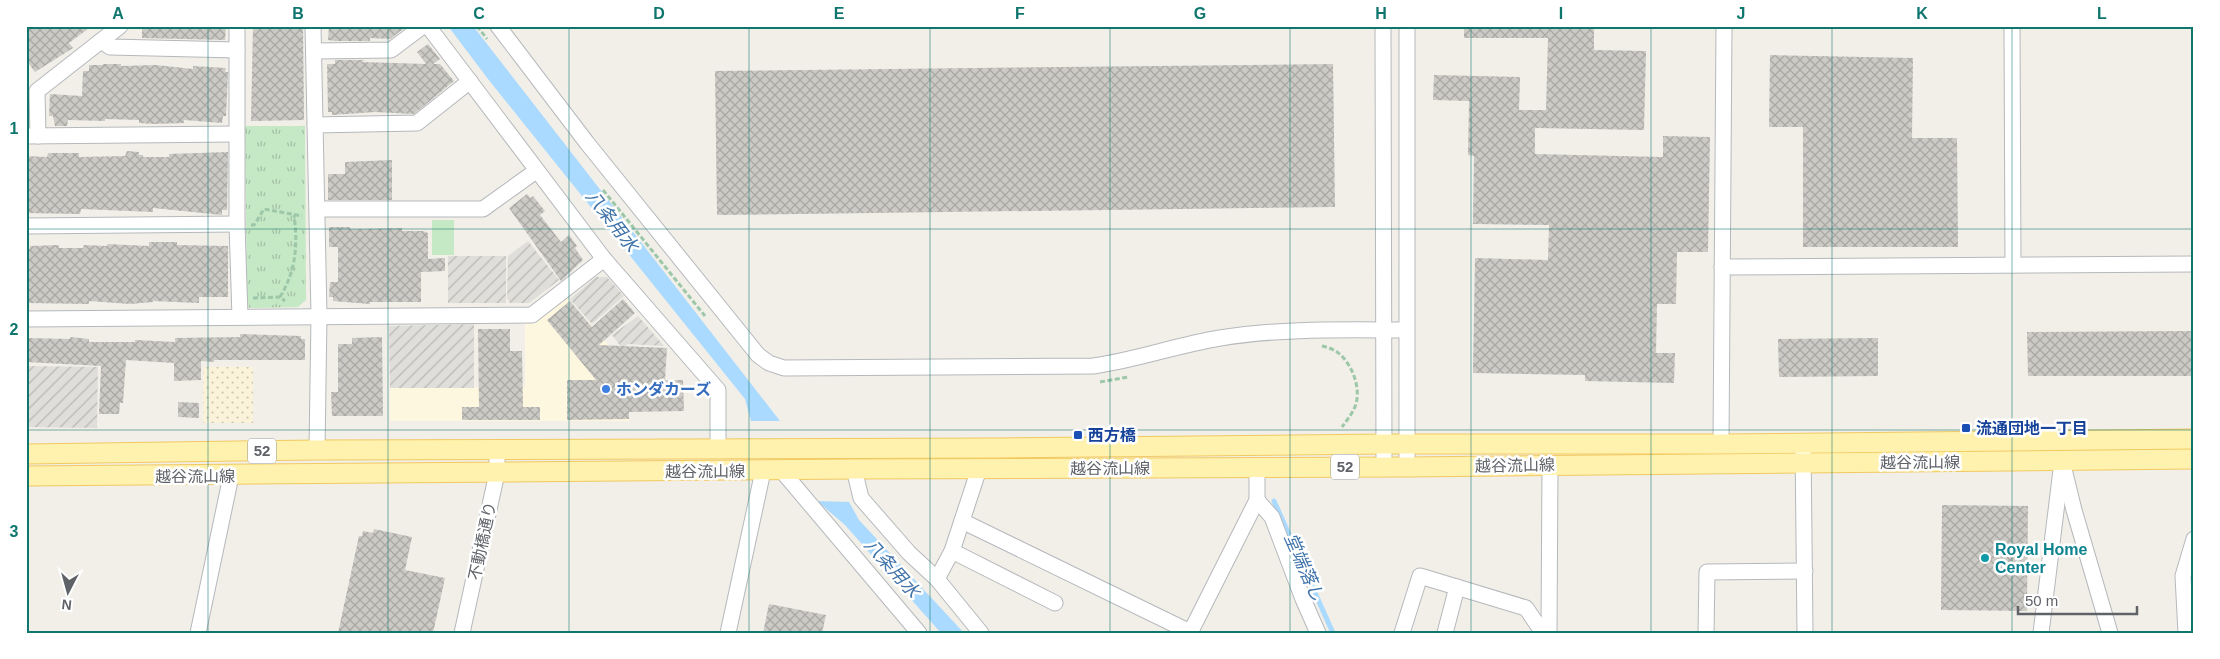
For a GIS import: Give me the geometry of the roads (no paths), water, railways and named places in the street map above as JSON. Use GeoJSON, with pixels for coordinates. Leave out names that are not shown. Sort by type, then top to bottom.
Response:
{"type":"FeatureCollection","features":[{"type":"Feature","properties":{"kind":"main road","name":"越谷流山線"},"geometry":{"type":"LineString","coordinates":[[26,454],[317,450],[1721,444],[2194,439]]}},
{"type":"Feature","properties":{"kind":"main road","name":"越谷流山線"},"geometry":{"type":"LineString","coordinates":[[26,476],[231,476],[854,469],[1407,467],[2194,459]]}},
{"type":"Feature","properties":{"kind":"street"},"geometry":{"type":"LineString","coordinates":[[120,26],[37,91],[32,136],[236,134]]}},
{"type":"Feature","properties":{"kind":"street"},"geometry":{"type":"LineString","coordinates":[[237,26],[236,134],[240,317]]}},
{"type":"Feature","properties":{"kind":"street"},"geometry":{"type":"LineString","coordinates":[[313,26],[319,316],[317,450]]}},
{"type":"Feature","properties":{"kind":"street"},"geometry":{"type":"LineString","coordinates":[[314,51],[391,50],[422,26]]}},
{"type":"Feature","properties":{"kind":"street"},"geometry":{"type":"LineString","coordinates":[[428,26],[604,259],[718,390],[718,448]]}},
{"type":"Feature","properties":{"kind":"street"},"geometry":{"type":"LineString","coordinates":[[498,26],[587,143],[758,355],[769,363],[784,368],[1093,366],[1119,363],[1217,338],[1255,333],[1406,330]]}},
{"type":"Feature","properties":{"kind":"street"},"geometry":{"type":"LineString","coordinates":[[1384,26],[1384,467]]}},
{"type":"Feature","properties":{"kind":"street"},"geometry":{"type":"LineString","coordinates":[[1407,26],[1407,467]]}},
{"type":"Feature","properties":{"kind":"street"},"geometry":{"type":"LineString","coordinates":[[1721,444],[1724,26]]}},
{"type":"Feature","properties":{"kind":"street"},"geometry":{"type":"LineString","coordinates":[[2012,26],[2013,265]]}},
{"type":"Feature","properties":{"kind":"street"},"geometry":{"type":"LineString","coordinates":[[101,41],[110,47],[237,50]]}},
{"type":"Feature","properties":{"kind":"street"},"geometry":{"type":"LineString","coordinates":[[315,125],[417,123],[470,81]]}},
{"type":"Feature","properties":{"kind":"street"},"geometry":{"type":"LineString","coordinates":[[318,213],[483,209],[536,171]]}},
{"type":"Feature","properties":{"kind":"street"},"geometry":{"type":"LineString","coordinates":[[26,226],[237,224]]}},
{"type":"Feature","properties":{"kind":"street"},"geometry":{"type":"LineString","coordinates":[[26,319],[532,315],[604,259]]}},
{"type":"Feature","properties":{"kind":"street"},"geometry":{"type":"LineString","coordinates":[[1722,267],[2194,264]]}},
{"type":"Feature","properties":{"kind":"street"},"geometry":{"type":"LineString","coordinates":[[1803,442],[1805,633]]}},
{"type":"Feature","properties":{"kind":"street","name":"不動橋通り"},"geometry":{"type":"LineString","coordinates":[[462,633],[497,472],[497,450]]}},
{"type":"Feature","properties":{"kind":"street"},"geometry":{"type":"LineString","coordinates":[[2041,633],[2062,461]]}},
{"type":"Feature","properties":{"kind":"street"},"geometry":{"type":"LineString","coordinates":[[2062,461],[2074,510],[2110,633]]}},
{"type":"Feature","properties":{"kind":"street"},"geometry":{"type":"LineString","coordinates":[[1549,633],[1550,465]]}},
{"type":"Feature","properties":{"kind":"street"},"geometry":{"type":"LineString","coordinates":[[962,521],[1190,632],[1257,500],[1257,467]]}},
{"type":"Feature","properties":{"kind":"street"},"geometry":{"type":"LineString","coordinates":[[854,469],[861,498],[909,553],[937,579],[981,633]]}},
{"type":"Feature","properties":{"kind":"street"},"geometry":{"type":"LineString","coordinates":[[937,579],[952,551],[979,470]]}},
{"type":"Feature","properties":{"kind":"street"},"geometry":{"type":"LineString","coordinates":[[728,633],[773,471]]}},
{"type":"Feature","properties":{"kind":"street"},"geometry":{"type":"LineString","coordinates":[[773,471],[919,633]]}},
{"type":"Feature","properties":{"kind":"street"},"geometry":{"type":"LineString","coordinates":[[198,633],[231,476]]}},
{"type":"Feature","properties":{"kind":"street"},"geometry":{"type":"LineString","coordinates":[[1257,500],[1272,517],[1302,599],[1318,633]]}},
{"type":"Feature","properties":{"kind":"street"},"geometry":{"type":"LineString","coordinates":[[2186,633],[2183,576],[2194,539]]}},
{"type":"Feature","properties":{"kind":"street"},"geometry":{"type":"LineString","coordinates":[[952,551],[1055,603]]}},
{"type":"Feature","properties":{"kind":"street"},"geometry":{"type":"LineString","coordinates":[[1706,633],[1707,572],[1805,571]]}},
{"type":"Feature","properties":{"kind":"street"},"geometry":{"type":"LineString","coordinates":[[1402,633],[1420,576],[1526,608],[1543,633]]}},
{"type":"Feature","properties":{"kind":"street"},"geometry":{"type":"LineString","coordinates":[[1445,633],[1457,587]]}},
{"type":"Feature","properties":{"kind":"water","name":"八条用水"},"geometry":{"type":"Polygon","coordinates":[[[448,26],[473,26],[780,421],[751,421],[745,399],[488,79],[448,26]]]}},
{"type":"Feature","properties":{"kind":"water","name":"八条用水"},"geometry":{"type":"Polygon","coordinates":[[[817,501],[849,502],[859,520],[964,633],[941,633],[845,525],[817,501]]]}},
{"type":"Feature","properties":{"kind":"waterway","name":"堂端落し"},"geometry":{"type":"LineString","coordinates":[[1274,501],[1333,633]]}},
{"type":"Feature","properties":{"kind":"place","name":"ホンダカーズ"},"geometry":{"type":"Point","coordinates":[606,389]}},
{"type":"Feature","properties":{"kind":"place","name":"流通団地一丁目"},"geometry":{"type":"Point","coordinates":[1966,428]}},
{"type":"Feature","properties":{"kind":"place","name":"西方橋"},"geometry":{"type":"Point","coordinates":[1078,435]}},
{"type":"Feature","properties":{"kind":"place","name":"Royal Home Center"},"geometry":{"type":"Point","coordinates":[1985,558]}}]}
